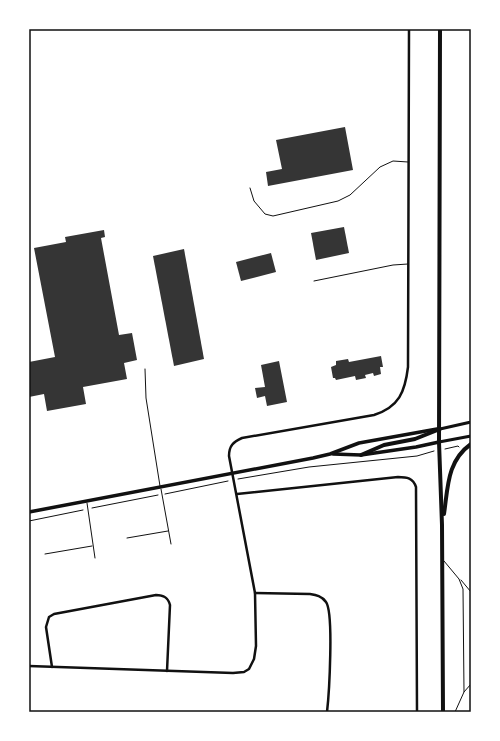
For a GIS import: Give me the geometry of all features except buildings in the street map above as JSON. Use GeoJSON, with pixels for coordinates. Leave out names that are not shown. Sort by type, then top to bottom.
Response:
{"type":"FeatureCollection","features":[{"type":"Feature","properties":{"kind":"highway"},"geometry":{"type":"LineString","coordinates":[[440,29],[439,442],[442,525],[443,712]]}},
{"type":"Feature","properties":{"kind":"highway"},"geometry":{"type":"LineString","coordinates":[[361,455],[384,445],[415,439],[440,429]]}},
{"type":"Feature","properties":{"kind":"highway"},"geometry":{"type":"LineString","coordinates":[[442,525],[453,465],[462,450],[471,444]]}},
{"type":"Feature","properties":{"kind":"main road"},"geometry":{"type":"LineString","coordinates":[[29,512],[330,454],[359,443],[440,429]]}},
{"type":"Feature","properties":{"kind":"main road"},"geometry":{"type":"LineString","coordinates":[[330,454],[361,455],[439,442]]}},
{"type":"Feature","properties":{"kind":"street"},"geometry":{"type":"LineString","coordinates":[[29,666],[233,673],[244,672],[249,669],[252,664],[255,653],[254,593],[229,456],[231,445],[242,438],[374,415],[389,409],[403,392],[406,384],[408,367],[409,29]]}},
{"type":"Feature","properties":{"kind":"street"},"geometry":{"type":"LineString","coordinates":[[440,429],[471,422]]}},
{"type":"Feature","properties":{"kind":"street"},"geometry":{"type":"LineString","coordinates":[[439,442],[471,436]]}},
{"type":"Feature","properties":{"kind":"street"},"geometry":{"type":"LineString","coordinates":[[237,494],[398,477],[409,478],[412,480],[416,487],[417,712]]}},
{"type":"Feature","properties":{"kind":"street"},"geometry":{"type":"LineString","coordinates":[[254,593],[310,594],[326,601],[330,626],[328,712]]}},
{"type":"Feature","properties":{"kind":"street"},"geometry":{"type":"LineString","coordinates":[[52,667],[46,627],[50,617],[54,614],[161,595],[166,597],[170,605],[167,671]]}},
{"type":"Feature","properties":{"kind":"lane"},"geometry":{"type":"LineString","coordinates":[[250,188],[254,201],[265,214],[273,216],[338,201],[350,195],[380,166],[394,161],[409,162]]}},
{"type":"Feature","properties":{"kind":"lane"},"geometry":{"type":"LineString","coordinates":[[314,281],[393,265],[408,264]]}},
{"type":"Feature","properties":{"kind":"lane"},"geometry":{"type":"LineString","coordinates":[[145,369],[146,398],[160,486],[172,544]]}},
{"type":"Feature","properties":{"kind":"lane"},"geometry":{"type":"LineString","coordinates":[[86,501],[95,558]]}},
{"type":"Feature","properties":{"kind":"lane"},"geometry":{"type":"LineString","coordinates":[[127,538],[169,530]]}},
{"type":"Feature","properties":{"kind":"lane"},"geometry":{"type":"LineString","coordinates":[[45,554],[93,546]]}},
{"type":"Feature","properties":{"kind":"lane"},"geometry":{"type":"LineString","coordinates":[[442,559],[471,592]]}},
{"type":"Feature","properties":{"kind":"lane"},"geometry":{"type":"LineString","coordinates":[[459,579],[464,589],[464,692]]}},
{"type":"Feature","properties":{"kind":"lane"},"geometry":{"type":"LineString","coordinates":[[455,712],[464,692],[471,684]]}},
{"type":"Feature","properties":{"kind":"path"},"geometry":{"type":"LineString","coordinates":[[440,450],[458,446],[461,442]]}},
{"type":"Feature","properties":{"kind":"path"},"geometry":{"type":"LineString","coordinates":[[458,446],[462,450]]}}]}
